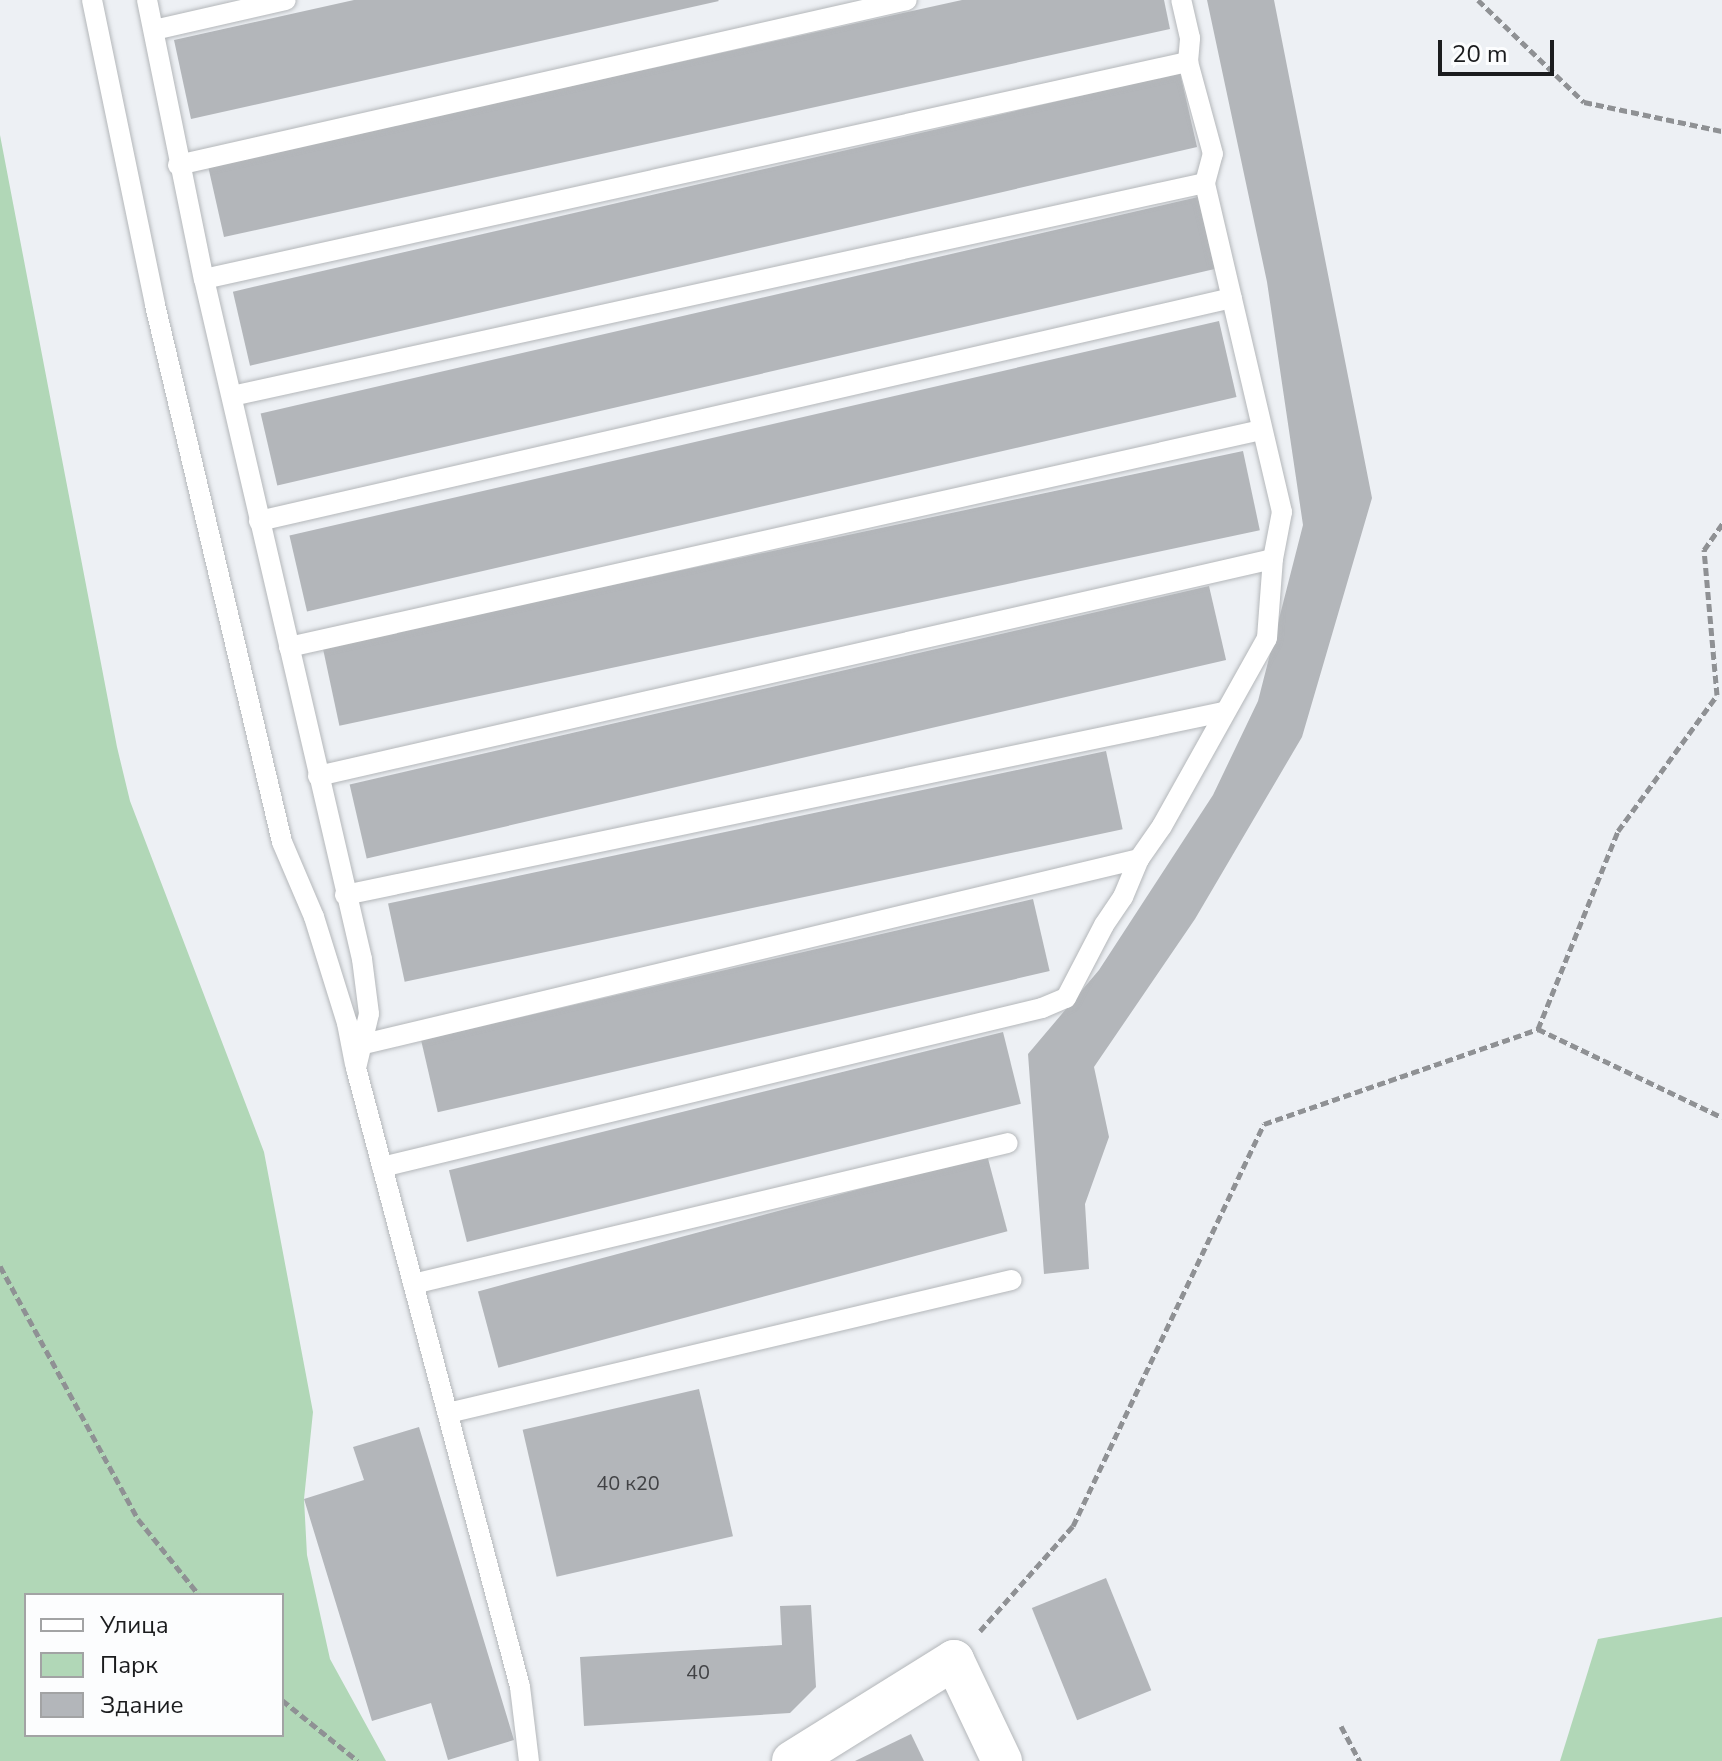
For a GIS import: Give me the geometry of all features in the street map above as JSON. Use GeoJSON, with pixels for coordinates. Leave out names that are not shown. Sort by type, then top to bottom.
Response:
{"type":"FeatureCollection","features":[{"type":"Feature","properties":{"kind":"street"},"geometry":{"type":"LineString","coordinates":[[792,1761],[954,1660],[1002,1761]]}},
{"type":"Feature","properties":{"kind":"lane"},"geometry":{"type":"LineString","coordinates":[[92,0],[155,305],[282,842],[314,917],[347,1023],[356,1068],[520,1687],[529,1761]]}},
{"type":"Feature","properties":{"kind":"lane"},"geometry":{"type":"LineString","coordinates":[[147,0],[178,165],[362,959],[369,1014],[356,1068]]}},
{"type":"Feature","properties":{"kind":"lane"},"geometry":{"type":"LineString","coordinates":[[154,30],[286,0]]}},
{"type":"Feature","properties":{"kind":"lane"},"geometry":{"type":"LineString","coordinates":[[178,165],[907,0]]}},
{"type":"Feature","properties":{"kind":"lane"},"geometry":{"type":"LineString","coordinates":[[382,1167],[1026,1012],[1066,998],[1104,925],[1123,897],[1139,859],[1162,826],[1267,638],[1273,559],[1282,512],[1205,183],[1213,154],[1188,62],[1190,38],[1181,0]]}},
{"type":"Feature","properties":{"kind":"lane"},"geometry":{"type":"LineString","coordinates":[[204,279],[1188,62]]}},
{"type":"Feature","properties":{"kind":"lane"},"geometry":{"type":"LineString","coordinates":[[232,396],[1205,183]]}},
{"type":"Feature","properties":{"kind":"lane"},"geometry":{"type":"LineString","coordinates":[[259,521],[1232,298]]}},
{"type":"Feature","properties":{"kind":"lane"},"geometry":{"type":"LineString","coordinates":[[289,647],[1261,430]]}},
{"type":"Feature","properties":{"kind":"lane"},"geometry":{"type":"LineString","coordinates":[[318,776],[1273,559]]}},
{"type":"Feature","properties":{"kind":"lane"},"geometry":{"type":"LineString","coordinates":[[345,895],[1223,712]]}},
{"type":"Feature","properties":{"kind":"lane"},"geometry":{"type":"LineString","coordinates":[[364,1044],[1139,859]]}},
{"type":"Feature","properties":{"kind":"lane"},"geometry":{"type":"LineString","coordinates":[[413,1284],[1008,1143]]}},
{"type":"Feature","properties":{"kind":"lane"},"geometry":{"type":"LineString","coordinates":[[448,1413],[1012,1280]]}},
{"type":"Feature","properties":{"kind":"path"},"geometry":{"type":"LineString","coordinates":[[1478,0],[1584,102],[1722,131]]}},
{"type":"Feature","properties":{"kind":"path"},"geometry":{"type":"LineString","coordinates":[[1538,1029],[1618,831],[1717,695],[1704,550],[1722,524]]}},
{"type":"Feature","properties":{"kind":"path"},"geometry":{"type":"LineString","coordinates":[[954,1660],[1073,1526],[1264,1124],[1538,1029],[1722,1117]]}},
{"type":"Feature","properties":{"kind":"path"},"geometry":{"type":"LineString","coordinates":[[0,1266],[138,1519],[197,1593]]}},
{"type":"Feature","properties":{"kind":"path"},"geometry":{"type":"LineString","coordinates":[[284,1702],[358,1761]]}},
{"type":"Feature","properties":{"kind":"path"},"geometry":{"type":"LineString","coordinates":[[1341,1726],[1360,1761]]}},
{"type":"Feature","properties":{"kind":"green space"},"geometry":{"type":"Polygon","coordinates":[[[0,135],[117,747],[130,801],[264,1152],[313,1412],[304,1499],[307,1555],[330,1659],[386,1761],[0,1761],[0,135]]]}},
{"type":"Feature","properties":{"kind":"green space"},"geometry":{"type":"Polygon","coordinates":[[[1722,1617],[1722,1761],[1560,1761],[1598,1639],[1722,1617]]]}},
{"type":"Feature","properties":{"kind":"building"},"geometry":{"type":"Polygon","coordinates":[[[354,0],[719,1],[191,119],[174,40],[354,0]]]}},
{"type":"Feature","properties":{"kind":"building"},"geometry":{"type":"Polygon","coordinates":[[[962,0],[1164,0],[1170,29],[224,237],[208,166],[962,0]]]}},
{"type":"Feature","properties":{"kind":"building"},"geometry":{"type":"Polygon","coordinates":[[[1207,0],[1274,0],[1372,498],[1302,737],[1195,919],[1094,1067],[1109,1137],[1085,1204],[1089,1269],[1044,1274],[1028,1054],[1099,970],[1213,795],[1258,701],[1303,525],[1267,282],[1207,0]]]}},
{"type":"Feature","properties":{"kind":"building"},"geometry":{"type":"Polygon","coordinates":[[[1180,73],[1197,147],[250,366],[233,292],[1180,73]]]}},
{"type":"Feature","properties":{"kind":"building"},"geometry":{"type":"Polygon","coordinates":[[[1198,197],[1215,269],[277,486],[261,413],[1198,197]]]}},
{"type":"Feature","properties":{"kind":"building"},"geometry":{"type":"Polygon","coordinates":[[[1219,321],[1237,397],[307,612],[289,536],[1219,321]]]}},
{"type":"Feature","properties":{"kind":"building"},"geometry":{"type":"Polygon","coordinates":[[[1243,451],[1260,530],[339,726],[323,647],[1243,451]]]}},
{"type":"Feature","properties":{"kind":"building"},"geometry":{"type":"Polygon","coordinates":[[[1209,586],[1226,660],[367,858],[350,784],[1209,586]]]}},
{"type":"Feature","properties":{"kind":"building"},"geometry":{"type":"Polygon","coordinates":[[[1106,751],[1123,829],[405,982],[388,904],[1106,751]]]}},
{"type":"Feature","properties":{"kind":"building"},"geometry":{"type":"Polygon","coordinates":[[[1033,899],[1050,971],[438,1112],[421,1040],[1033,899]]]}},
{"type":"Feature","properties":{"kind":"building"},"geometry":{"type":"Polygon","coordinates":[[[1003,1032],[1021,1104],[467,1242],[449,1170],[1003,1032]]]}},
{"type":"Feature","properties":{"kind":"building"},"geometry":{"type":"Polygon","coordinates":[[[987,1155],[1007,1231],[498,1368],[478,1291],[987,1155]]]}},
{"type":"Feature","properties":{"kind":"building"},"geometry":{"type":"Polygon","coordinates":[[[699,1389],[733,1536],[557,1577],[523,1430],[699,1389]]]}},
{"type":"Feature","properties":{"kind":"building"},"geometry":{"type":"Polygon","coordinates":[[[419,1427],[514,1740],[448,1760],[431,1703],[372,1721],[304,1499],[364,1480],[353,1447],[419,1427]]]}},
{"type":"Feature","properties":{"kind":"building"},"geometry":{"type":"Polygon","coordinates":[[[1106,1578],[1151,1690],[1077,1720],[1032,1608],[1106,1578]]]}},
{"type":"Feature","properties":{"kind":"building"},"geometry":{"type":"Polygon","coordinates":[[[811,1605],[816,1687],[790,1713],[584,1726],[580,1657],[782,1645],[780,1606],[811,1605]]]}},
{"type":"Feature","properties":{"kind":"building"},"geometry":{"type":"Polygon","coordinates":[[[911,1734],[924,1761],[855,1761],[911,1734]]]}}]}
